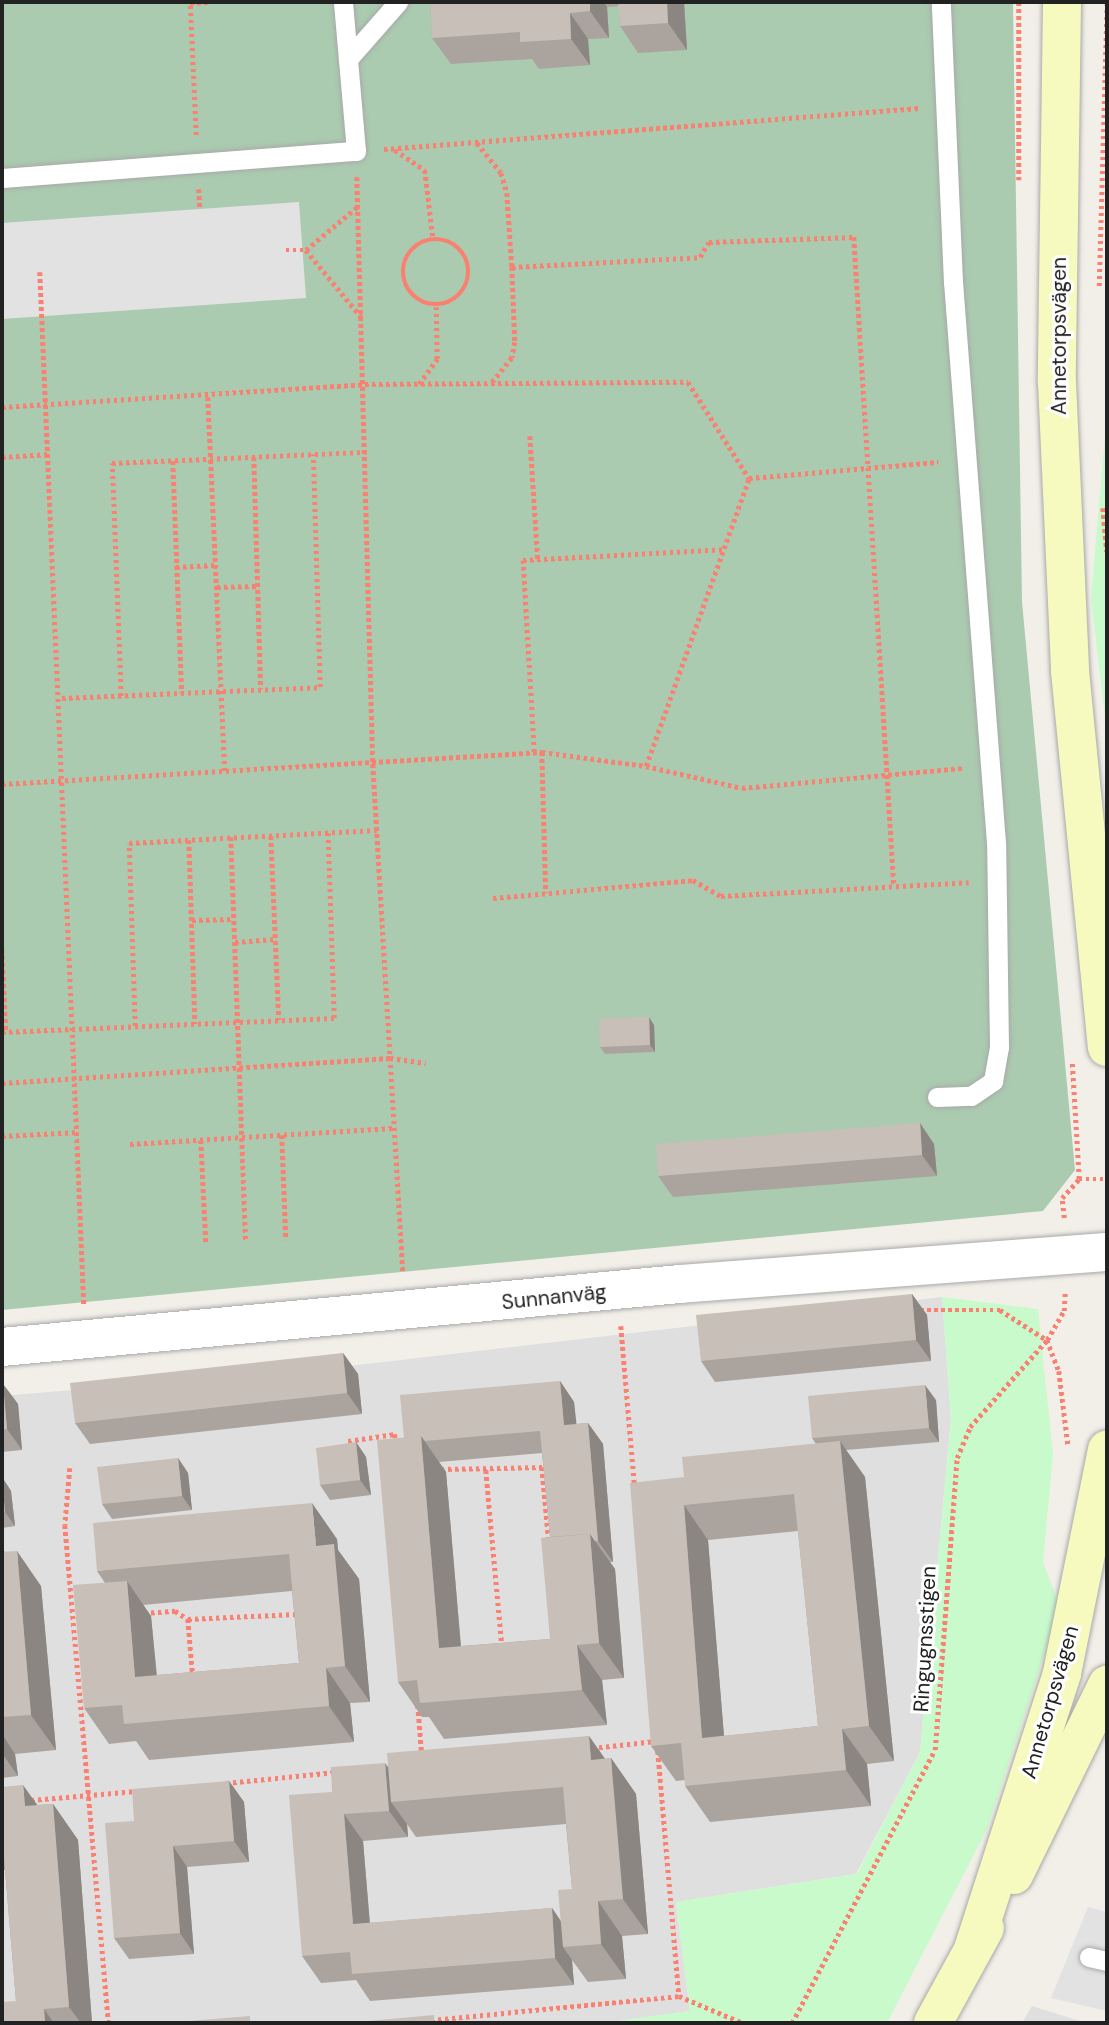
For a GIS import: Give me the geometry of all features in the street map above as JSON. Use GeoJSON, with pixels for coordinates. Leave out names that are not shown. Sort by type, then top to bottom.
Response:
{"type":"FeatureCollection","features":[{"type":"Feature","properties":{"kind":"main road","name":"Annetorpsvägen"},"geometry":{"type":"LineString","coordinates":[[1062,2],[1057,382],[1070,671],[1107,1047]]}},
{"type":"Feature","properties":{"kind":"main road","name":"Annetorpsvägen"},"geometry":{"type":"LineString","coordinates":[[1070,671],[1107,826]]}},
{"type":"Feature","properties":{"kind":"main road","name":"Annetorpsvägen"},"geometry":{"type":"LineString","coordinates":[[973,1950],[1062,1673],[1107,1449]]}},
{"type":"Feature","properties":{"kind":"main road","name":"Annetorpsvägen"},"geometry":{"type":"LineString","coordinates":[[933,2023],[1053,1805],[1107,1685]]}},
{"type":"Feature","properties":{"kind":"street","name":"Sunnanväg"},"geometry":{"type":"LineString","coordinates":[[2,1347],[405,1313],[617,1290],[1107,1252]]}},
{"type":"Feature","properties":{"kind":"lane"},"geometry":{"type":"LineString","coordinates":[[2,178],[356,151],[343,2]]}},
{"type":"Feature","properties":{"kind":"lane"},"geometry":{"type":"LineString","coordinates":[[348,59],[398,2]]}},
{"type":"Feature","properties":{"kind":"lane"},"geometry":{"type":"LineString","coordinates":[[937,1097],[971,1096],[993,1081],[999,1047],[991,765],[967,460],[941,2]]}},
{"type":"Feature","properties":{"kind":"path"},"geometry":{"type":"LineString","coordinates":[[200,209],[190,3],[208,2]]}},
{"type":"Feature","properties":{"kind":"path"},"geometry":{"type":"LineString","coordinates":[[1098,295],[1107,4]]}},
{"type":"Feature","properties":{"kind":"path"},"geometry":{"type":"LineString","coordinates":[[405,1313],[373,764],[367,452],[356,151],[947,106]]}},
{"type":"Feature","properties":{"kind":"path"},"geometry":{"type":"LineString","coordinates":[[477,142],[501,173],[507,193],[512,267],[513,350],[491,383]]}},
{"type":"Feature","properties":{"kind":"path"},"geometry":{"type":"LineString","coordinates":[[394,148],[425,170],[433,237]]}},
{"type":"Feature","properties":{"kind":"path"},"geometry":{"type":"LineString","coordinates":[[286,250],[306,250],[359,206]]}},
{"type":"Feature","properties":{"kind":"path"},"geometry":{"type":"LineString","coordinates":[[433,237],[451,239],[465,271],[465,288],[455,301],[436,307],[414,299],[405,269],[411,250],[433,237]]}},
{"type":"Feature","properties":{"kind":"path"},"geometry":{"type":"LineString","coordinates":[[512,267],[700,257],[709,242],[854,237],[865,468],[884,775],[894,886]]}},
{"type":"Feature","properties":{"kind":"path"},"geometry":{"type":"LineString","coordinates":[[306,250],[363,318]]}},
{"type":"Feature","properties":{"kind":"path"},"geometry":{"type":"LineString","coordinates":[[40,272],[62,698],[86,1340]]}},
{"type":"Feature","properties":{"kind":"path"},"geometry":{"type":"LineString","coordinates":[[419,384],[437,359],[436,307]]}},
{"type":"Feature","properties":{"kind":"path"},"geometry":{"type":"LineString","coordinates":[[2,407],[208,397],[365,384],[688,382],[749,478]]}},
{"type":"Feature","properties":{"kind":"path"},"geometry":{"type":"LineString","coordinates":[[208,397],[225,772]]}},
{"type":"Feature","properties":{"kind":"path"},"geometry":{"type":"LineString","coordinates":[[530,436],[538,559]]}},
{"type":"Feature","properties":{"kind":"path"},"geometry":{"type":"LineString","coordinates":[[121,696],[112,463],[367,452]]}},
{"type":"Feature","properties":{"kind":"path"},"geometry":{"type":"LineString","coordinates":[[2,457],[49,454]]}},
{"type":"Feature","properties":{"kind":"path"},"geometry":{"type":"LineString","coordinates":[[62,698],[320,687],[313,454]]}},
{"type":"Feature","properties":{"kind":"path"},"geometry":{"type":"LineString","coordinates":[[254,457],[261,689]]}},
{"type":"Feature","properties":{"kind":"path"},"geometry":{"type":"LineString","coordinates":[[749,478],[967,460]]}},
{"type":"Feature","properties":{"kind":"path"},"geometry":{"type":"LineString","coordinates":[[173,461],[182,693]]}},
{"type":"Feature","properties":{"kind":"path"},"geometry":{"type":"LineString","coordinates":[[646,766],[749,478]]}},
{"type":"Feature","properties":{"kind":"path"},"geometry":{"type":"LineString","coordinates":[[1102,502],[1107,552]]}},
{"type":"Feature","properties":{"kind":"path"},"geometry":{"type":"LineString","coordinates":[[534,752],[523,560],[723,549]]}},
{"type":"Feature","properties":{"kind":"path"},"geometry":{"type":"LineString","coordinates":[[177,567],[215,565]]}},
{"type":"Feature","properties":{"kind":"path"},"geometry":{"type":"LineString","coordinates":[[216,587],[258,586]]}},
{"type":"Feature","properties":{"kind":"path"},"geometry":{"type":"LineString","coordinates":[[2,784],[373,764],[534,752],[646,766],[742,788],[991,765]]}},
{"type":"Feature","properties":{"kind":"path"},"geometry":{"type":"LineString","coordinates":[[542,752],[546,893]]}},
{"type":"Feature","properties":{"kind":"path"},"geometry":{"type":"LineString","coordinates":[[135,1026],[129,843],[377,830]]}},
{"type":"Feature","properties":{"kind":"path"},"geometry":{"type":"LineString","coordinates":[[2,949],[4,1032],[334,1018],[328,833]]}},
{"type":"Feature","properties":{"kind":"path"},"geometry":{"type":"LineString","coordinates":[[271,835],[279,1020]]}},
{"type":"Feature","properties":{"kind":"path"},"geometry":{"type":"LineString","coordinates":[[231,838],[246,1241]]}},
{"type":"Feature","properties":{"kind":"path"},"geometry":{"type":"LineString","coordinates":[[189,839],[195,1024]]}},
{"type":"Feature","properties":{"kind":"path"},"geometry":{"type":"LineString","coordinates":[[492,898],[693,880],[721,896],[996,880]]}},
{"type":"Feature","properties":{"kind":"path"},"geometry":{"type":"LineString","coordinates":[[192,920],[234,919]]}},
{"type":"Feature","properties":{"kind":"path"},"geometry":{"type":"LineString","coordinates":[[234,942],[275,939]]}},
{"type":"Feature","properties":{"kind":"path"},"geometry":{"type":"LineString","coordinates":[[2,1083],[390,1058],[426,1063]]}},
{"type":"Feature","properties":{"kind":"path"},"geometry":{"type":"LineString","coordinates":[[130,1144],[394,1129]]}},
{"type":"Feature","properties":{"kind":"path"},"geometry":{"type":"LineString","coordinates":[[2,1136],[79,1132]]}},
{"type":"Feature","properties":{"kind":"path"},"geometry":{"type":"LineString","coordinates":[[282,1135],[286,1240]]}},
{"type":"Feature","properties":{"kind":"path"},"geometry":{"type":"LineString","coordinates":[[201,1140],[206,1244]]}},
{"type":"Feature","properties":{"kind":"path"},"geometry":{"type":"LineString","coordinates":[[1079,1180],[1107,1179]]}},
{"type":"Feature","properties":{"kind":"path","name":"Ringugnsstigen"},"geometry":{"type":"LineString","coordinates":[[792,2023],[935,1750],[957,1458],[971,1427],[1046,1340],[1064,1311],[1068,1257]]}},
{"type":"Feature","properties":{"kind":"path"},"geometry":{"type":"LineString","coordinates":[[617,1290],[635,1492]]}},
{"type":"Feature","properties":{"kind":"path"},"geometry":{"type":"LineString","coordinates":[[915,1310],[1000,1310],[1046,1340],[1059,1371],[1068,1458]]}},
{"type":"Feature","properties":{"kind":"path"},"geometry":{"type":"LineString","coordinates":[[348,1441],[395,1434],[396,1446]]}},
{"type":"Feature","properties":{"kind":"path"},"geometry":{"type":"LineString","coordinates":[[435,1469],[542,1467],[550,1550]]}},
{"type":"Feature","properties":{"kind":"path"},"geometry":{"type":"LineString","coordinates":[[70,1468],[65,1525],[109,2023]]}},
{"type":"Feature","properties":{"kind":"path"},"geometry":{"type":"LineString","coordinates":[[486,1470],[503,1650]]}},
{"type":"Feature","properties":{"kind":"path"},"geometry":{"type":"LineString","coordinates":[[137,1614],[175,1611],[188,1619],[295,1609],[297,1623]]}},
{"type":"Feature","properties":{"kind":"path"},"geometry":{"type":"LineString","coordinates":[[73,1620],[86,1619]]}},
{"type":"Feature","properties":{"kind":"path"},"geometry":{"type":"LineString","coordinates":[[188,1619],[194,1688]]}},
{"type":"Feature","properties":{"kind":"path"},"geometry":{"type":"LineString","coordinates":[[416,1694],[422,1764]]}},
{"type":"Feature","properties":{"kind":"path"},"geometry":{"type":"LineString","coordinates":[[656,1727],[679,1996]]}},
{"type":"Feature","properties":{"kind":"path"},"geometry":{"type":"LineString","coordinates":[[588,1748],[657,1741]]}},
{"type":"Feature","properties":{"kind":"path"},"geometry":{"type":"LineString","coordinates":[[214,1784],[353,1770]]}},
{"type":"Feature","properties":{"kind":"path"},"geometry":{"type":"LineString","coordinates":[[27,1801],[144,1790]]}},
{"type":"Feature","properties":{"kind":"path"},"geometry":{"type":"LineString","coordinates":[[422,2021],[679,1996],[743,2023]]}},
{"type":"Feature","properties":{"kind":"shaded area"},"geometry":{"type":"Polygon","coordinates":[[[299,202],[306,298],[2,319],[2,223],[299,202]]]}},
{"type":"Feature","properties":{"kind":"shaded area"},"geometry":{"type":"Polygon","coordinates":[[[942,1297],[951,1419],[920,1752],[856,1874],[676,1902],[690,2011],[603,2023],[2,2023],[2,1396],[340,1367],[942,1297]]]}},
{"type":"Feature","properties":{"kind":"shaded area"},"geometry":{"type":"Polygon","coordinates":[[[1088,1907],[1107,1912],[1107,2011],[1051,1998],[1088,1907]]]}},
{"type":"Feature","properties":{"kind":"shaded area"},"geometry":{"type":"Polygon","coordinates":[[[1032,2006],[1086,2023],[1022,2023],[1032,2006]]]}},
{"type":"Feature","properties":{"kind":"green space"},"geometry":{"type":"Polygon","coordinates":[[[2,2],[1013,2],[1022,602],[1075,1170],[1043,1211],[2,1310],[2,2]]]}},
{"type":"Feature","properties":{"kind":"green space"},"geometry":{"type":"Polygon","coordinates":[[[1107,413],[1107,734],[1091,598],[1107,413]]]}},
{"type":"Feature","properties":{"kind":"green space"},"geometry":{"type":"Polygon","coordinates":[[[942,1297],[1038,1309],[1053,1454],[1043,1562],[1060,1607],[987,1829],[887,2023],[603,2023],[690,2011],[676,1902],[857,1874],[920,1752],[951,1419],[942,1297]]]}},
{"type":"Feature","properties":{"kind":"building"},"geometry":{"type":"Polygon","coordinates":[[[430,2],[590,2],[590,11],[570,13],[571,39],[520,42],[520,32],[432,38],[430,2]]]}},
{"type":"Feature","properties":{"kind":"building"},"geometry":{"type":"Polygon","coordinates":[[[618,2],[667,2],[668,23],[620,26],[618,2]]]}},
{"type":"Feature","properties":{"kind":"building"},"geometry":{"type":"Polygon","coordinates":[[[649,1017],[650,1045],[600,1047],[599,1019],[649,1017]]]}},
{"type":"Feature","properties":{"kind":"building"},"geometry":{"type":"Polygon","coordinates":[[[920,1123],[922,1155],[658,1176],[656,1144],[920,1123]]]}},
{"type":"Feature","properties":{"kind":"building"},"geometry":{"type":"Polygon","coordinates":[[[912,1294],[916,1340],[701,1361],[696,1315],[912,1294]]]}},
{"type":"Feature","properties":{"kind":"building"},"geometry":{"type":"Polygon","coordinates":[[[343,1353],[347,1393],[75,1423],[70,1383],[343,1353]]]}},
{"type":"Feature","properties":{"kind":"building"},"geometry":{"type":"Polygon","coordinates":[[[560,1381],[564,1425],[588,1423],[598,1541],[590,1534],[550,1537],[540,1431],[425,1441],[421,1436],[404,1438],[400,1395],[560,1381]]]}},
{"type":"Feature","properties":{"kind":"building"},"geometry":{"type":"Polygon","coordinates":[[[2,1384],[7,1429],[2,1430],[2,1384]]]}},
{"type":"Feature","properties":{"kind":"building"},"geometry":{"type":"Polygon","coordinates":[[[925,1385],[929,1428],[812,1438],[808,1396],[925,1385]]]}},
{"type":"Feature","properties":{"kind":"building"},"geometry":{"type":"Polygon","coordinates":[[[421,1436],[439,1648],[550,1639],[541,1538],[590,1534],[599,1643],[577,1645],[582,1690],[420,1703],[417,1680],[398,1682],[377,1440],[421,1436]]]}},
{"type":"Feature","properties":{"kind":"building"},"geometry":{"type":"Polygon","coordinates":[[[840,1441],[869,1726],[842,1729],[846,1770],[685,1786],[681,1743],[651,1746],[630,1483],[684,1477],[682,1457],[840,1441]],[[794,1494],[684,1505],[702,1738],[818,1726],[794,1494]]]}},
{"type":"Feature","properties":{"kind":"building"},"geometry":{"type":"Polygon","coordinates":[[[356,1442],[360,1480],[320,1485],[316,1448],[356,1442]]]}},
{"type":"Feature","properties":{"kind":"building"},"geometry":{"type":"Polygon","coordinates":[[[178,1458],[182,1496],[102,1504],[97,1467],[178,1458]]]}},
{"type":"Feature","properties":{"kind":"building"},"geometry":{"type":"Polygon","coordinates":[[[2,1481],[5,1512],[2,1512],[2,1481]]]}},
{"type":"Feature","properties":{"kind":"building"},"geometry":{"type":"Polygon","coordinates":[[[312,1503],[316,1546],[334,1544],[345,1666],[326,1668],[329,1706],[124,1724],[122,1705],[84,1708],[73,1585],[127,1581],[135,1677],[299,1663],[289,1554],[97,1571],[93,1523],[312,1503]]]}},
{"type":"Feature","properties":{"kind":"building"},"geometry":{"type":"Polygon","coordinates":[[[17,1551],[31,1715],[2,1717],[2,1552],[17,1551]]]}},
{"type":"Feature","properties":{"kind":"building"},"geometry":{"type":"Polygon","coordinates":[[[589,1736],[591,1760],[611,1758],[623,1899],[598,1901],[601,1944],[563,1947],[558,1890],[572,1889],[563,1787],[391,1802],[387,1753],[589,1736]]]}},
{"type":"Feature","properties":{"kind":"building"},"geometry":{"type":"Polygon","coordinates":[[[385,1763],[389,1811],[344,1814],[353,1924],[552,1908],[555,1958],[352,1974],[350,1952],[302,1956],[289,1795],[332,1792],[331,1767],[385,1763]]]}},
{"type":"Feature","properties":{"kind":"building"},"geometry":{"type":"Polygon","coordinates":[[[229,1781],[234,1841],[173,1846],[180,1933],[114,1938],[105,1823],[134,1821],[132,1789],[229,1781]]]}},
{"type":"Feature","properties":{"kind":"building"},"geometry":{"type":"Polygon","coordinates":[[[23,1785],[25,1806],[53,1804],[69,2007],[44,2009],[45,2023],[2,2023],[2,2002],[16,2001],[2,1833],[2,1787],[23,1785]]]}},
{"type":"Feature","properties":{"kind":"building"},"geometry":{"type":"Polygon","coordinates":[[[434,2015],[434,2023],[347,2023],[434,2015]]]}},
{"type":"Feature","properties":{"kind":"building"},"geometry":{"type":"Polygon","coordinates":[[[250,2016],[250,2023],[165,2023],[250,2016]]]}}]}
